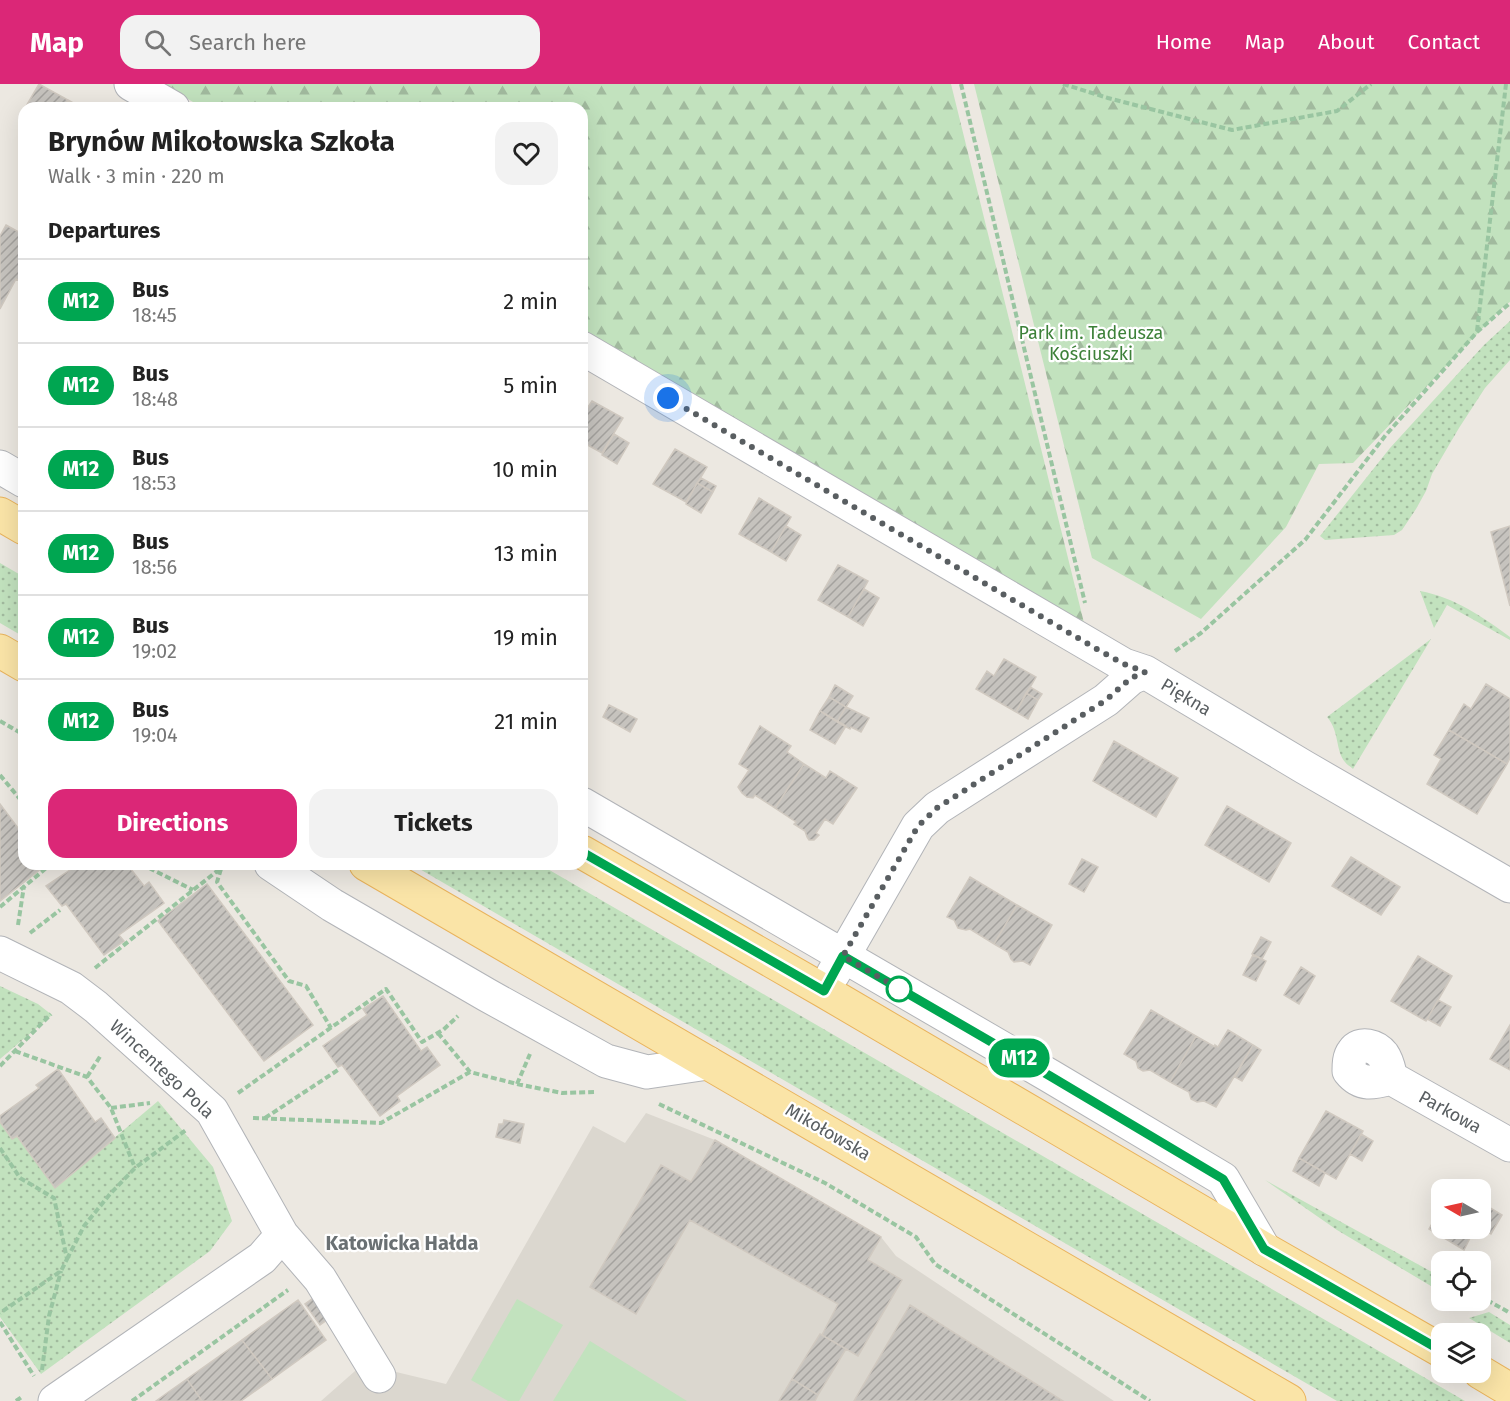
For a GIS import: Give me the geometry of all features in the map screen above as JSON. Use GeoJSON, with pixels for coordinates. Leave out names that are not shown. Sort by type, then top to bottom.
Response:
{"type":"FeatureCollection","features":[{"type":"Feature","properties":{"kind":"main road"},"geometry":{"type":"LineString","coordinates":[[0,514],[18,525]]}},
{"type":"Feature","properties":{"kind":"main road"},"geometry":{"type":"LineString","coordinates":[[0,532],[18,530]]}},
{"type":"Feature","properties":{"kind":"main road"},"geometry":{"type":"LineString","coordinates":[[0,651],[18,662]]}},
{"type":"Feature","properties":{"kind":"main road"},"geometry":{"type":"LineString","coordinates":[[588,855],[1431,1345]]}},
{"type":"Feature","properties":{"kind":"main road","name":"Mikołowska"},"geometry":{"type":"LineString","coordinates":[[376,870],[1289,1401]]}},
{"type":"Feature","properties":{"kind":"main road"},"geometry":{"type":"LineString","coordinates":[[1491,1379],[1510,1390]]}},
{"type":"Feature","properties":{"kind":"street"},"geometry":{"type":"LineString","coordinates":[[132,84],[162,102]]}},
{"type":"Feature","properties":{"kind":"street","name":"Piękna"},"geometry":{"type":"LineString","coordinates":[[588,352],[1095,648],[1124,664],[1145,672],[1510,886]]}},
{"type":"Feature","properties":{"kind":"street"},"geometry":{"type":"LineString","coordinates":[[0,467],[18,478]]}},
{"type":"Feature","properties":{"kind":"street"},"geometry":{"type":"LineString","coordinates":[[824,991],[918,826],[937,808],[1106,700],[1131,678],[1145,672]]}},
{"type":"Feature","properties":{"kind":"street"},"geometry":{"type":"LineString","coordinates":[[588,807],[1223,1179],[1264,1249]]}},
{"type":"Feature","properties":{"kind":"street"},"geometry":{"type":"LineString","coordinates":[[280,870],[342,911],[606,1061],[646,1072],[708,1063]]}},
{"type":"Feature","properties":{"kind":"street","name":"Wincentego Pola"},"geometry":{"type":"LineString","coordinates":[[14,941],[82,979],[96,1007],[212,1111],[282,1235],[320,1279],[379,1376]]}},
{"type":"Feature","properties":{"kind":"street","name":"Parkowa"},"geometry":{"type":"LineString","coordinates":[[1391,1078],[1510,1145]]}},
{"type":"Feature","properties":{"kind":"street"},"geometry":{"type":"LineString","coordinates":[[45,1386],[262,1258],[282,1235]]}},
{"type":"Feature","properties":{"kind":"path"},"geometry":{"type":"LineString","coordinates":[[961,84],[1095,648]]}},
{"type":"Feature","properties":{"kind":"path"},"geometry":{"type":"LineString","coordinates":[[1063,84],[1108,99],[1232,130],[1337,111],[1371,84]]}},
{"type":"Feature","properties":{"kind":"path"},"geometry":{"type":"LineString","coordinates":[[1477,332],[1506,84]]}},
{"type":"Feature","properties":{"kind":"path"},"geometry":{"type":"LineString","coordinates":[[1145,672],[1201,633],[1305,540],[1385,436],[1477,332],[1510,303]]}},
{"type":"Feature","properties":{"kind":"path"},"geometry":{"type":"LineString","coordinates":[[0,721],[18,732]]}},
{"type":"Feature","properties":{"kind":"path"},"geometry":{"type":"LineString","coordinates":[[0,775],[18,797]]}},
{"type":"Feature","properties":{"kind":"path"},"geometry":{"type":"LineString","coordinates":[[0,907],[44,870]]}},
{"type":"Feature","properties":{"kind":"path"},"geometry":{"type":"LineString","coordinates":[[153,870],[193,890]]}},
{"type":"Feature","properties":{"kind":"path"},"geometry":{"type":"LineString","coordinates":[[0,1066],[82,979],[218,870]]}},
{"type":"Feature","properties":{"kind":"path"},"geometry":{"type":"LineString","coordinates":[[220,870],[217,882],[289,981],[306,986],[331,1028]]}},
{"type":"Feature","properties":{"kind":"path"},"geometry":{"type":"LineString","coordinates":[[14,941],[24,886]]}},
{"type":"Feature","properties":{"kind":"path"},"geometry":{"type":"LineString","coordinates":[[14,941],[60,910]]}},
{"type":"Feature","properties":{"kind":"path"},"geometry":{"type":"LineString","coordinates":[[45,1386],[49,1316],[61,1271],[84,1226],[135,1168],[386,989],[422,1041],[441,1032],[470,1072],[562,1093],[598,1092]]}},
{"type":"Feature","properties":{"kind":"path"},"geometry":{"type":"LineString","coordinates":[[87,1077],[106,1047]]}},
{"type":"Feature","properties":{"kind":"path"},"geometry":{"type":"LineString","coordinates":[[15,1051],[87,1077],[111,1108],[135,1168]]}},
{"type":"Feature","properties":{"kind":"path"},"geometry":{"type":"LineString","coordinates":[[517,1084],[530,1053]]}},
{"type":"Feature","properties":{"kind":"path"},"geometry":{"type":"LineString","coordinates":[[264,1118],[338,1070]]}},
{"type":"Feature","properties":{"kind":"path"},"geometry":{"type":"LineString","coordinates":[[245,1118],[381,1123],[470,1072]]}},
{"type":"Feature","properties":{"kind":"path"},"geometry":{"type":"LineString","coordinates":[[654,1102],[825,1184],[916,1237],[935,1264],[1150,1401]]}},
{"type":"Feature","properties":{"kind":"path"},"geometry":{"type":"LineString","coordinates":[[111,1108],[150,1103]]}},
{"type":"Feature","properties":{"kind":"path"},"geometry":{"type":"LineString","coordinates":[[1,1151],[20,1178],[54,1198],[67,1259]]}},
{"type":"Feature","properties":{"kind":"path"},"geometry":{"type":"LineString","coordinates":[[0,1312],[61,1271]]}},
{"type":"Feature","properties":{"kind":"path"},"geometry":{"type":"LineString","coordinates":[[132,1401],[314,1272]]}},
{"type":"Feature","properties":{"kind":"path"},"geometry":{"type":"LineString","coordinates":[[1491,1302],[1510,1313]]}},
{"type":"Feature","properties":{"kind":"path"},"geometry":{"type":"LineString","coordinates":[[0,1322],[45,1386]]}},
{"type":"Feature","properties":{"kind":"path"},"geometry":{"type":"LineString","coordinates":[[16,1401],[24,1395]]}},
{"type":"Feature","properties":{"kind":"shaded area"},"geometry":{"type":"Polygon","coordinates":[[[646,1113],[715,1140],[881,1237],[896,1256],[1114,1401],[321,1401],[363,1364],[446,1384],[593,1126],[625,1143],[646,1113]]]}},
{"type":"Feature","properties":{"kind":"green space"},"geometry":{"type":"Polygon","coordinates":[[[163,84],[951,84],[1087,635],[588,340],[588,102],[193,102],[163,84]]]}},
{"type":"Feature","properties":{"kind":"green space","name":"Park im. Tadeusza Kościuszki"},"geometry":{"type":"Polygon","coordinates":[[[974,84],[1510,84],[1510,302],[1353,463],[1319,464],[1286,527],[1201,619],[1092,558],[974,84]]]}},
{"type":"Feature","properties":{"kind":"green space"},"geometry":{"type":"Polygon","coordinates":[[[1510,321],[1510,360],[1485,388],[1459,428],[1432,474],[1416,509],[1402,530],[1394,535],[1325,540],[1320,536],[1390,448],[1484,345],[1510,321]]]}},
{"type":"Feature","properties":{"kind":"green space"},"geometry":{"type":"Polygon","coordinates":[[[0,563],[18,574],[18,634],[0,623],[0,563]]]}},
{"type":"Feature","properties":{"kind":"green space"},"geometry":{"type":"Polygon","coordinates":[[[1420,591],[1445,598],[1468,609],[1510,637],[1510,640],[1447,605],[1434,628],[1420,591]]]}},
{"type":"Feature","properties":{"kind":"green space"},"geometry":{"type":"Polygon","coordinates":[[[1431,639],[1353,769],[1342,757],[1334,729],[1327,717],[1431,639]]]}},
{"type":"Feature","properties":{"kind":"green space"},"geometry":{"type":"Polygon","coordinates":[[[421,870],[549,870],[1465,1401],[1337,1401],[421,870]]]}},
{"type":"Feature","properties":{"kind":"green space"},"geometry":{"type":"Polygon","coordinates":[[[0,986],[38,1004],[52,1015],[0,1059],[0,986]]]}},
{"type":"Feature","properties":{"kind":"green space"},"geometry":{"type":"Polygon","coordinates":[[[158,1101],[213,1167],[232,1221],[210,1251],[41,1374],[0,1317],[0,1122],[12,1139],[17,1136],[55,1188],[158,1101]]]}},
{"type":"Feature","properties":{"kind":"green space"},"geometry":{"type":"Polygon","coordinates":[[[1265,1180],[1431,1271],[1431,1286],[1337,1230],[1265,1180]]]}},
{"type":"Feature","properties":{"kind":"green space"},"geometry":{"type":"Polygon","coordinates":[[[517,1299],[563,1325],[519,1401],[508,1401],[471,1380],[517,1299]]]}},
{"type":"Feature","properties":{"kind":"green space"},"geometry":{"type":"Polygon","coordinates":[[[1489,1312],[1510,1325],[1510,1343],[1491,1331],[1491,1323],[1477,1323],[1469,1318],[1489,1312]]]}},
{"type":"Feature","properties":{"kind":"green space"},"geometry":{"type":"Polygon","coordinates":[[[590,1341],[687,1401],[553,1401],[590,1341]]]}},
{"type":"Feature","properties":{"kind":"building"},"geometry":{"type":"Polygon","coordinates":[[[39,84],[68,100],[67,102],[28,102],[39,84]]]}},
{"type":"Feature","properties":{"kind":"building"},"geometry":{"type":"Polygon","coordinates":[[[6,225],[18,232],[18,280],[16,279],[0,309],[0,236],[6,225]]]}},
{"type":"Feature","properties":{"kind":"building"},"geometry":{"type":"Polygon","coordinates":[[[592,401],[623,418],[602,453],[588,445],[588,407],[592,401]]]}},
{"type":"Feature","properties":{"kind":"building"},"geometry":{"type":"Polygon","coordinates":[[[614,434],[629,443],[617,464],[602,455],[614,434]]]}},
{"type":"Feature","properties":{"kind":"building"},"geometry":{"type":"Polygon","coordinates":[[[675,449],[707,467],[686,502],[653,484],[675,449]]]}},
{"type":"Feature","properties":{"kind":"building"},"geometry":{"type":"Polygon","coordinates":[[[701,478],[716,486],[713,492],[697,483],[701,478]]]}},
{"type":"Feature","properties":{"kind":"building"},"geometry":{"type":"Polygon","coordinates":[[[697,483],[713,492],[701,513],[686,504],[697,483]]]}},
{"type":"Feature","properties":{"kind":"building"},"geometry":{"type":"Polygon","coordinates":[[[759,498],[791,517],[771,552],[739,534],[759,498]]]}},
{"type":"Feature","properties":{"kind":"building"},"geometry":{"type":"Polygon","coordinates":[[[786,526],[801,535],[786,561],[771,552],[786,526]]]}},
{"type":"Feature","properties":{"kind":"building"},"geometry":{"type":"Polygon","coordinates":[[[1510,526],[1510,606],[1491,532],[1510,526]]]}},
{"type":"Feature","properties":{"kind":"building"},"geometry":{"type":"Polygon","coordinates":[[[838,565],[868,581],[848,617],[818,600],[838,565]]]}},
{"type":"Feature","properties":{"kind":"building"},"geometry":{"type":"Polygon","coordinates":[[[864,589],[879,598],[863,626],[848,617],[864,589]]]}},
{"type":"Feature","properties":{"kind":"building"},"geometry":{"type":"Polygon","coordinates":[[[1004,659],[1036,677],[1016,712],[976,689],[987,671],[994,676],[1004,659]]]}},
{"type":"Feature","properties":{"kind":"building"},"geometry":{"type":"Polygon","coordinates":[[[1486,684],[1510,699],[1510,758],[1507,764],[1449,730],[1464,704],[1471,709],[1486,684]]]}},
{"type":"Feature","properties":{"kind":"building"},"geometry":{"type":"Polygon","coordinates":[[[835,685],[853,696],[846,707],[829,697],[835,685]]]}},
{"type":"Feature","properties":{"kind":"building"},"geometry":{"type":"Polygon","coordinates":[[[1030,687],[1042,694],[1038,700],[1026,693],[1030,687]]]}},
{"type":"Feature","properties":{"kind":"building"},"geometry":{"type":"Polygon","coordinates":[[[1026,693],[1038,700],[1028,719],[1016,712],[1026,693]]]}},
{"type":"Feature","properties":{"kind":"building"},"geometry":{"type":"Polygon","coordinates":[[[829,697],[846,707],[837,722],[820,711],[829,697]]]}},
{"type":"Feature","properties":{"kind":"building"},"geometry":{"type":"Polygon","coordinates":[[[609,705],[637,719],[630,732],[603,717],[609,705]]]}},
{"type":"Feature","properties":{"kind":"building"},"geometry":{"type":"Polygon","coordinates":[[[846,707],[869,718],[861,732],[837,722],[846,707]]]}},
{"type":"Feature","properties":{"kind":"building"},"geometry":{"type":"Polygon","coordinates":[[[820,711],[846,726],[835,744],[810,730],[820,711]]]}},
{"type":"Feature","properties":{"kind":"building"},"geometry":{"type":"Polygon","coordinates":[[[760,726],[791,746],[787,752],[804,764],[775,808],[755,795],[753,798],[747,797],[738,787],[749,770],[739,764],[760,726]]]}},
{"type":"Feature","properties":{"kind":"building"},"geometry":{"type":"Polygon","coordinates":[[[1449,730],[1507,764],[1477,814],[1427,784],[1441,759],[1434,755],[1449,730]]]}},
{"type":"Feature","properties":{"kind":"building"},"geometry":{"type":"Polygon","coordinates":[[[1114,741],[1178,778],[1156,817],[1093,781],[1114,741]]]}},
{"type":"Feature","properties":{"kind":"building"},"geometry":{"type":"Polygon","coordinates":[[[804,764],[826,778],[830,771],[857,788],[833,824],[825,819],[816,833],[819,835],[814,840],[809,840],[805,831],[794,824],[796,822],[775,808],[804,764]]]}},
{"type":"Feature","properties":{"kind":"building"},"geometry":{"type":"Polygon","coordinates":[[[0,804],[18,828],[18,870],[40,870],[0,901],[0,804]]]}},
{"type":"Feature","properties":{"kind":"building"},"geometry":{"type":"Polygon","coordinates":[[[1227,806],[1291,843],[1269,882],[1205,845],[1227,806]]]}},
{"type":"Feature","properties":{"kind":"building"},"geometry":{"type":"Polygon","coordinates":[[[1351,857],[1400,887],[1381,915],[1332,886],[1351,857]]]}},
{"type":"Feature","properties":{"kind":"building"},"geometry":{"type":"Polygon","coordinates":[[[1082,859],[1098,867],[1084,892],[1069,884],[1082,859]]]}},
{"type":"Feature","properties":{"kind":"building"},"geometry":{"type":"Polygon","coordinates":[[[70,870],[132,870],[144,886],[149,882],[164,903],[119,935],[124,941],[104,955],[66,904],[62,906],[46,886],[70,870]]]}},
{"type":"Feature","properties":{"kind":"building"},"geometry":{"type":"Polygon","coordinates":[[[970,877],[1017,905],[994,944],[970,929],[958,928],[954,920],[947,917],[970,877]]]}},
{"type":"Feature","properties":{"kind":"building"},"geometry":{"type":"Polygon","coordinates":[[[207,884],[313,1025],[264,1061],[158,921],[207,884]]]}},
{"type":"Feature","properties":{"kind":"building"},"geometry":{"type":"Polygon","coordinates":[[[1017,905],[1052,925],[1030,965],[1023,961],[1014,962],[1008,952],[994,944],[1017,905]]]}},
{"type":"Feature","properties":{"kind":"building"},"geometry":{"type":"Polygon","coordinates":[[[1261,937],[1271,942],[1262,959],[1252,954],[1261,937]]]}},
{"type":"Feature","properties":{"kind":"building"},"geometry":{"type":"Polygon","coordinates":[[[1253,955],[1266,961],[1256,981],[1243,975],[1253,955]]]}},
{"type":"Feature","properties":{"kind":"building"},"geometry":{"type":"Polygon","coordinates":[[[1418,956],[1452,976],[1426,1021],[1391,1001],[1418,956]]]}},
{"type":"Feature","properties":{"kind":"building"},"geometry":{"type":"Polygon","coordinates":[[[1301,967],[1315,976],[1299,1004],[1284,995],[1301,967]]]}},
{"type":"Feature","properties":{"kind":"building"},"geometry":{"type":"Polygon","coordinates":[[[383,996],[421,1051],[427,1047],[440,1065],[397,1096],[400,1101],[380,1116],[342,1065],[338,1067],[323,1046],[367,1015],[363,1009],[383,996]]]}},
{"type":"Feature","properties":{"kind":"building"},"geometry":{"type":"Polygon","coordinates":[[[1438,1000],[1451,1007],[1440,1026],[1427,1019],[1438,1000]]]}},
{"type":"Feature","properties":{"kind":"building"},"geometry":{"type":"Polygon","coordinates":[[[1151,1010],[1196,1036],[1170,1082],[1150,1070],[1143,1071],[1138,1068],[1136,1061],[1124,1054],[1151,1010]]]}},
{"type":"Feature","properties":{"kind":"building"},"geometry":{"type":"Polygon","coordinates":[[[1510,1025],[1510,1070],[1490,1059],[1510,1025]]]}},
{"type":"Feature","properties":{"kind":"building"},"geometry":{"type":"Polygon","coordinates":[[[1228,1030],[1253,1045],[1216,1107],[1204,1101],[1197,1102],[1191,1099],[1189,1092],[1170,1082],[1196,1036],[1218,1047],[1228,1030]]]}},
{"type":"Feature","properties":{"kind":"building"},"geometry":{"type":"Polygon","coordinates":[[[1253,1045],[1261,1050],[1242,1081],[1235,1077],[1253,1045]]]}},
{"type":"Feature","properties":{"kind":"building"},"geometry":{"type":"Polygon","coordinates":[[[58,1069],[95,1122],[101,1118],[115,1138],[55,1188],[17,1136],[12,1139],[0,1122],[0,1116],[39,1088],[36,1085],[58,1069]]]}},
{"type":"Feature","properties":{"kind":"building"},"geometry":{"type":"Polygon","coordinates":[[[1326,1111],[1363,1131],[1336,1179],[1299,1158],[1326,1111]]]}},
{"type":"Feature","properties":{"kind":"building"},"geometry":{"type":"Polygon","coordinates":[[[504,1120],[524,1124],[520,1143],[496,1137],[499,1124],[503,1124],[504,1120]]]}},
{"type":"Feature","properties":{"kind":"building"},"geometry":{"type":"Polygon","coordinates":[[[1361,1134],[1373,1141],[1362,1161],[1350,1154],[1361,1134]]]}},
{"type":"Feature","properties":{"kind":"building"},"geometry":{"type":"Polygon","coordinates":[[[715,1140],[881,1237],[868,1260],[902,1280],[858,1356],[822,1335],[838,1304],[690,1220],[636,1314],[590,1287],[661,1165],[691,1182],[715,1140]]]}},
{"type":"Feature","properties":{"kind":"building"},"geometry":{"type":"Polygon","coordinates":[[[1299,1158],[1325,1173],[1319,1186],[1293,1171],[1299,1158]]]}},
{"type":"Feature","properties":{"kind":"building"},"geometry":{"type":"Polygon","coordinates":[[[1491,1208],[1502,1215],[1491,1234],[1491,1208]]]}},
{"type":"Feature","properties":{"kind":"building"},"geometry":{"type":"Polygon","coordinates":[[[1446,1239],[1470,1239],[1464,1250],[1446,1239]]]}},
{"type":"Feature","properties":{"kind":"building"},"geometry":{"type":"Polygon","coordinates":[[[316,1296],[331,1317],[320,1325],[305,1304],[316,1296]]]}},
{"type":"Feature","properties":{"kind":"building"},"geometry":{"type":"Polygon","coordinates":[[[298,1300],[326,1340],[272,1379],[242,1340],[298,1300]]]}},
{"type":"Feature","properties":{"kind":"building"},"geometry":{"type":"Polygon","coordinates":[[[910,1305],[1063,1401],[854,1401],[910,1305]]]}},
{"type":"Feature","properties":{"kind":"building"},"geometry":{"type":"Polygon","coordinates":[[[820,1334],[846,1349],[818,1395],[792,1379],[820,1334]]]}},
{"type":"Feature","properties":{"kind":"building"},"geometry":{"type":"Polygon","coordinates":[[[242,1340],[272,1379],[241,1401],[202,1401],[187,1379],[242,1340]]]}},
{"type":"Feature","properties":{"kind":"building"},"geometry":{"type":"Polygon","coordinates":[[[187,1379],[202,1401],[156,1401],[167,1393],[187,1379]]]}},
{"type":"Feature","properties":{"kind":"building"},"geometry":{"type":"Polygon","coordinates":[[[792,1379],[818,1395],[815,1401],[779,1401],[792,1379]]]}},
{"type":"Feature","properties":{"kind":"bus line","name":"M12"},"geometry":{"type":"LineString","coordinates":[[588,856],[824,991],[843,956],[1050,1076],[1223,1179],[1264,1249],[1431,1345]]}},
{"type":"Feature","properties":{"kind":"district","name":"Katowicka Hałda"},"geometry":{"type":"Point","coordinates":[402,1243]}},
{"type":"Feature","properties":{"kind":"route"},"geometry":{"type":"LineString","coordinates":[[668,398],[1095,648],[1124,664],[1145,672],[1131,678],[1106,700],[937,808],[918,826],[843,956],[903,991],[899,989]]}}]}
